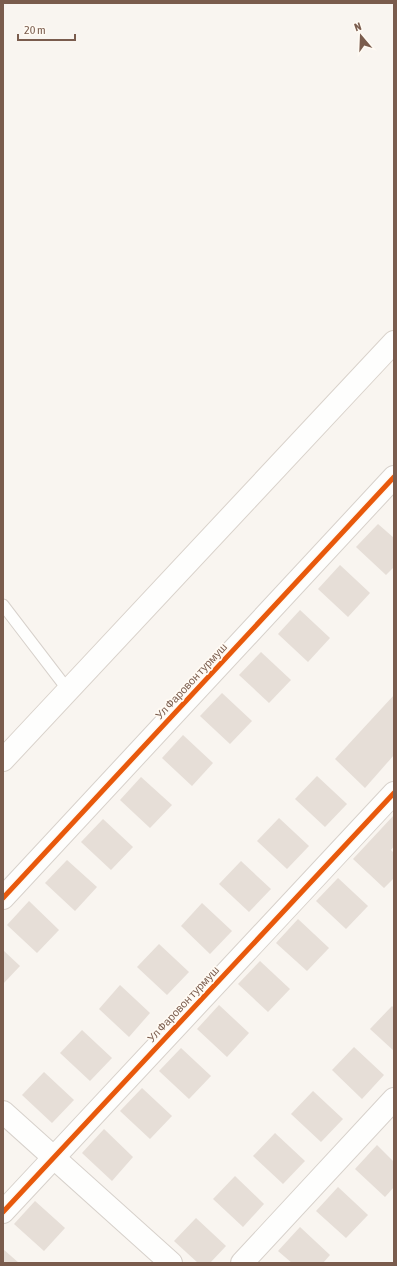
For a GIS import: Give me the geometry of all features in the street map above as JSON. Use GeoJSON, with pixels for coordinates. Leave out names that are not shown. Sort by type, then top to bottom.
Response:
{"type":"FeatureCollection","features":[{"type":"Feature","properties":{"kind":"street"},"geometry":{"type":"LineString","coordinates":[[3,760],[394,342]]}},
{"type":"Feature","properties":{"kind":"street","name":"Ул Фаровон турмуш"},"geometry":{"type":"LineString","coordinates":[[3,898],[394,477]]}},
{"type":"Feature","properties":{"kind":"street","name":"Ул Фаровон турмуш"},"geometry":{"type":"LineString","coordinates":[[3,1212],[394,793]]}},
{"type":"Feature","properties":{"kind":"street"},"geometry":{"type":"LineString","coordinates":[[242,1263],[394,1099]]}},
{"type":"Feature","properties":{"kind":"street"},"geometry":{"type":"LineString","coordinates":[[3,1112],[171,1263]]}},
{"type":"Feature","properties":{"kind":"lane"},"geometry":{"type":"LineString","coordinates":[[3,605],[68,690]]}},
{"type":"Feature","properties":{"kind":"building"},"geometry":{"type":"Polygon","coordinates":[[[378,524],[394,538],[394,567],[386,575],[356,547],[378,524]]]}},
{"type":"Feature","properties":{"kind":"building"},"geometry":{"type":"Polygon","coordinates":[[[340,565],[370,593],[348,617],[318,589],[340,565]]]}},
{"type":"Feature","properties":{"kind":"building"},"geometry":{"type":"Polygon","coordinates":[[[300,610],[330,638],[308,662],[278,634],[300,610]]]}},
{"type":"Feature","properties":{"kind":"building"},"geometry":{"type":"Polygon","coordinates":[[[261,652],[291,680],[269,703],[239,675],[261,652]]]}},
{"type":"Feature","properties":{"kind":"building"},"geometry":{"type":"Polygon","coordinates":[[[222,693],[252,721],[230,744],[200,716],[222,693]]]}},
{"type":"Feature","properties":{"kind":"building"},"geometry":{"type":"Polygon","coordinates":[[[394,695],[394,755],[365,788],[335,759],[394,695]]]}},
{"type":"Feature","properties":{"kind":"building"},"geometry":{"type":"Polygon","coordinates":[[[183,735],[213,763],[192,786],[162,758],[183,735]]]}},
{"type":"Feature","properties":{"kind":"building"},"geometry":{"type":"Polygon","coordinates":[[[317,776],[347,804],[325,827],[295,799],[317,776]]]}},
{"type":"Feature","properties":{"kind":"building"},"geometry":{"type":"Polygon","coordinates":[[[141,777],[172,805],[150,828],[120,800],[141,777]]]}},
{"type":"Feature","properties":{"kind":"building"},"geometry":{"type":"Polygon","coordinates":[[[394,815],[394,846],[391,850],[394,853],[394,878],[384,888],[353,859],[394,815]]]}},
{"type":"Feature","properties":{"kind":"building"},"geometry":{"type":"Polygon","coordinates":[[[279,818],[309,846],[287,869],[257,841],[279,818]]]}},
{"type":"Feature","properties":{"kind":"building"},"geometry":{"type":"Polygon","coordinates":[[[103,819],[133,847],[111,870],[81,842],[103,819]]]}},
{"type":"Feature","properties":{"kind":"building"},"geometry":{"type":"Polygon","coordinates":[[[67,860],[97,887],[75,911],[45,883],[67,860]]]}},
{"type":"Feature","properties":{"kind":"building"},"geometry":{"type":"Polygon","coordinates":[[[241,861],[271,889],[249,912],[219,884],[241,861]]]}},
{"type":"Feature","properties":{"kind":"building"},"geometry":{"type":"Polygon","coordinates":[[[338,878],[368,906],[346,929],[316,901],[338,878]]]}},
{"type":"Feature","properties":{"kind":"building"},"geometry":{"type":"Polygon","coordinates":[[[29,901],[59,930],[37,953],[7,925],[29,901]]]}},
{"type":"Feature","properties":{"kind":"building"},"geometry":{"type":"Polygon","coordinates":[[[202,903],[232,931],[210,954],[181,926],[202,903]]]}},
{"type":"Feature","properties":{"kind":"building"},"geometry":{"type":"Polygon","coordinates":[[[298,919],[329,948],[307,971],[276,943],[298,919]]]}},
{"type":"Feature","properties":{"kind":"building"},"geometry":{"type":"Polygon","coordinates":[[[159,944],[189,972],[167,995],[137,967],[159,944]]]}},
{"type":"Feature","properties":{"kind":"building"},"geometry":{"type":"Polygon","coordinates":[[[3,950],[20,966],[3,984],[3,950]]]}},
{"type":"Feature","properties":{"kind":"building"},"geometry":{"type":"Polygon","coordinates":[[[260,961],[290,989],[268,1012],[238,984],[260,961]]]}},
{"type":"Feature","properties":{"kind":"building"},"geometry":{"type":"Polygon","coordinates":[[[120,985],[150,1013],[129,1037],[99,1009],[120,985]]]}},
{"type":"Feature","properties":{"kind":"building"},"geometry":{"type":"Polygon","coordinates":[[[219,1005],[249,1033],[227,1057],[197,1029],[219,1005]]]}},
{"type":"Feature","properties":{"kind":"building"},"geometry":{"type":"Polygon","coordinates":[[[392,1006],[394,1008],[394,1051],[370,1029],[392,1006]]]}},
{"type":"Feature","properties":{"kind":"building"},"geometry":{"type":"Polygon","coordinates":[[[82,1030],[112,1058],[90,1081],[60,1053],[82,1030]]]}},
{"type":"Feature","properties":{"kind":"building"},"geometry":{"type":"Polygon","coordinates":[[[354,1047],[384,1075],[362,1099],[332,1070],[354,1047]]]}},
{"type":"Feature","properties":{"kind":"building"},"geometry":{"type":"Polygon","coordinates":[[[181,1048],[211,1076],[189,1099],[159,1071],[181,1048]]]}},
{"type":"Feature","properties":{"kind":"building"},"geometry":{"type":"Polygon","coordinates":[[[44,1072],[74,1100],[52,1123],[22,1095],[44,1072]]]}},
{"type":"Feature","properties":{"kind":"building"},"geometry":{"type":"Polygon","coordinates":[[[142,1088],[172,1116],[150,1139],[120,1111],[142,1088]]]}},
{"type":"Feature","properties":{"kind":"building"},"geometry":{"type":"Polygon","coordinates":[[[313,1091],[343,1119],[321,1142],[291,1114],[313,1091]]]}},
{"type":"Feature","properties":{"kind":"building"},"geometry":{"type":"Polygon","coordinates":[[[104,1129],[133,1157],[112,1181],[82,1153],[104,1129]]]}},
{"type":"Feature","properties":{"kind":"building"},"geometry":{"type":"Polygon","coordinates":[[[275,1133],[305,1161],[283,1184],[253,1156],[275,1133]]]}},
{"type":"Feature","properties":{"kind":"building"},"geometry":{"type":"Polygon","coordinates":[[[377,1145],[394,1162],[394,1187],[385,1197],[355,1169],[377,1145]]]}},
{"type":"Feature","properties":{"kind":"building"},"geometry":{"type":"Polygon","coordinates":[[[235,1176],[264,1204],[243,1227],[213,1199],[235,1176]]]}},
{"type":"Feature","properties":{"kind":"building"},"geometry":{"type":"Polygon","coordinates":[[[338,1187],[368,1215],[346,1238],[316,1211],[338,1187]]]}},
{"type":"Feature","properties":{"kind":"building"},"geometry":{"type":"Polygon","coordinates":[[[35,1201],[65,1228],[44,1251],[14,1224],[35,1201]]]}},
{"type":"Feature","properties":{"kind":"building"},"geometry":{"type":"Polygon","coordinates":[[[196,1218],[226,1246],[210,1263],[198,1263],[174,1241],[196,1218]]]}},
{"type":"Feature","properties":{"kind":"building"},"geometry":{"type":"Polygon","coordinates":[[[300,1227],[330,1255],[323,1263],[292,1263],[278,1251],[300,1227]]]}},
{"type":"Feature","properties":{"kind":"building"},"geometry":{"type":"Polygon","coordinates":[[[3,1249],[19,1263],[3,1263],[3,1249]]]}},
{"type":"Feature","properties":{"kind":"cycle path"},"geometry":{"type":"LineString","coordinates":[[3,898],[394,477]]}},
{"type":"Feature","properties":{"kind":"cycle path"},"geometry":{"type":"LineString","coordinates":[[3,1212],[394,793]]}}]}
